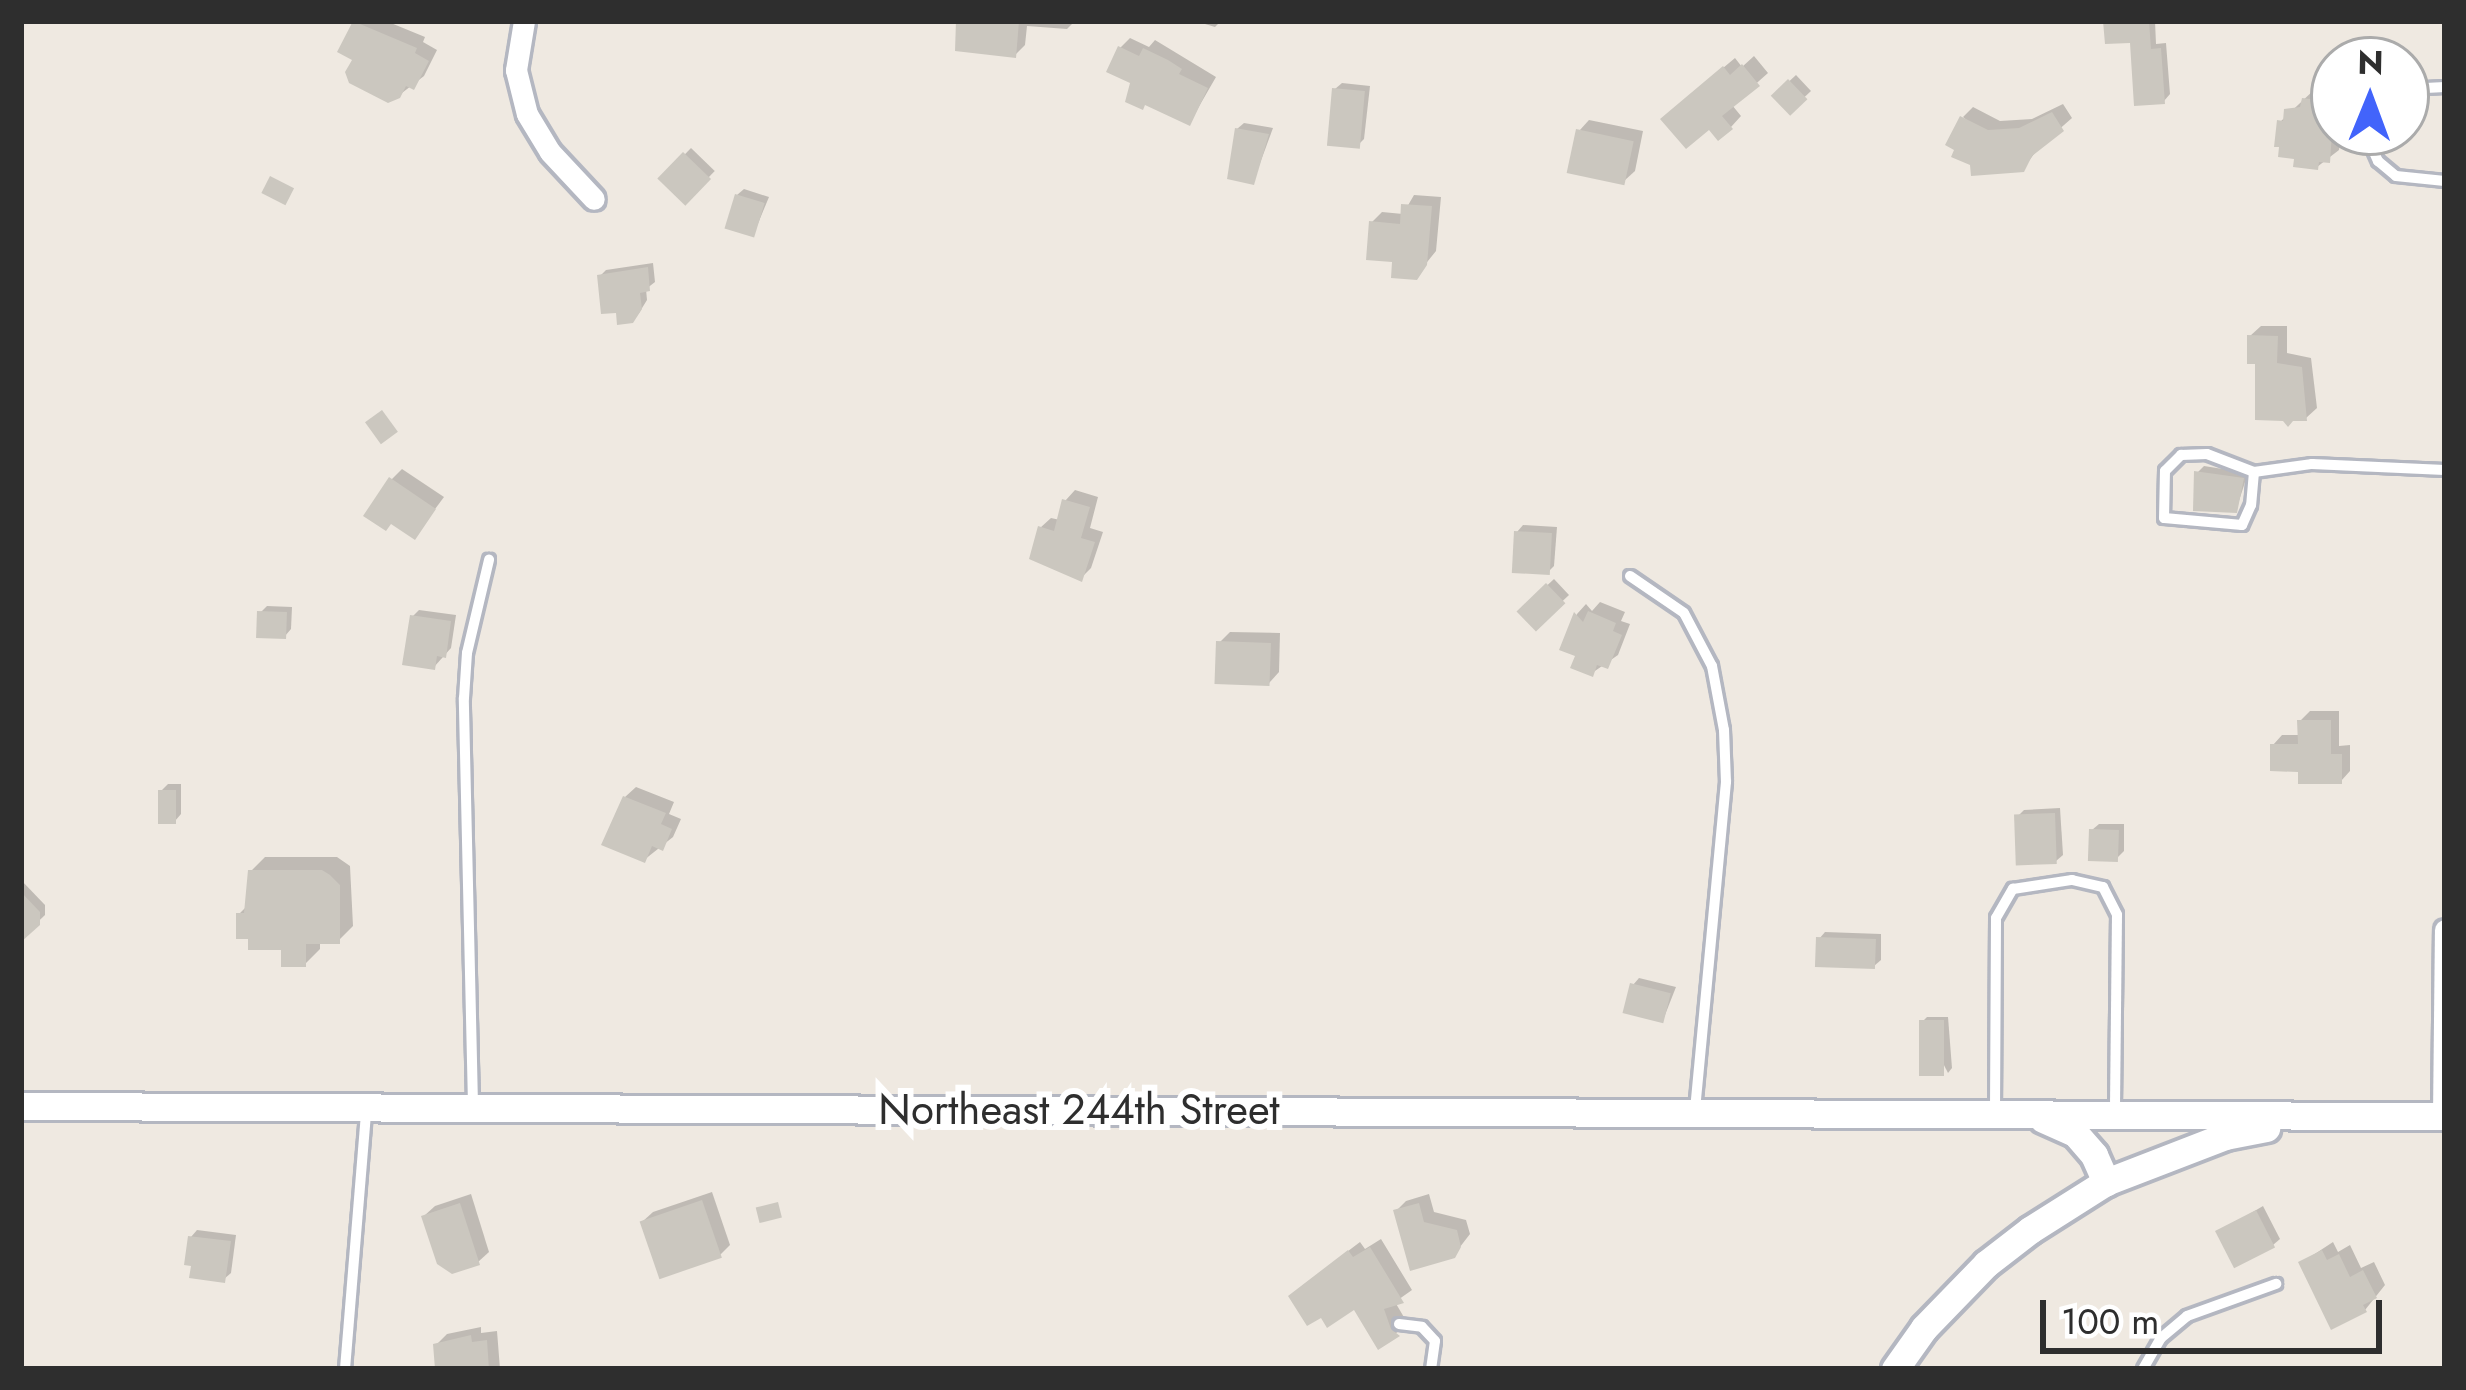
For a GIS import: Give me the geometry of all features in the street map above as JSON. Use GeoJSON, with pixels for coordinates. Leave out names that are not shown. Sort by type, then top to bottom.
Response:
{"type":"FeatureCollection","features":[{"type":"Feature","properties":{"kind":"street"},"geometry":{"type":"LineString","coordinates":[[524,21],[516,70],[526,114],[550,152],[594,199]]}},
{"type":"Feature","properties":{"kind":"street"},"geometry":{"type":"LineString","coordinates":[[1895,1369],[1924,1328],[1986,1264],[2105,1182],[2225,1136],[2323,1117],[2444,1116],[2445,930]]}},
{"type":"Feature","properties":{"kind":"street","name":"Northeast 244th Street"},"geometry":{"type":"LineString","coordinates":[[21,1106],[2323,1117]]}},
{"type":"Feature","properties":{"kind":"street"},"geometry":{"type":"LineString","coordinates":[[2034,1114],[2075,1133],[2094,1155],[2105,1182]]}},
{"type":"Feature","properties":{"kind":"lane"},"geometry":{"type":"LineString","coordinates":[[2376,156],[2396,176],[2445,181]]}},
{"type":"Feature","properties":{"kind":"lane"},"geometry":{"type":"LineString","coordinates":[[2254,472],[2251,505],[2242,525],[2164,518],[2165,471],[2181,455],[2207,454],[2254,472],[2312,464],[2445,470]]}},
{"type":"Feature","properties":{"kind":"lane"},"geometry":{"type":"LineString","coordinates":[[473,1108],[464,698],[467,653],[489,560]]}},
{"type":"Feature","properties":{"kind":"lane"},"geometry":{"type":"LineString","coordinates":[[1630,576],[1684,613],[1712,666],[1724,730],[1726,782],[1694,1113]]}},
{"type":"Feature","properties":{"kind":"lane"},"geometry":{"type":"LineString","coordinates":[[1995,1114],[1996,918],[2004,896],[2013,889],[2072,880],[2103,887],[2117,915],[2115,1115]]}},
{"type":"Feature","properties":{"kind":"lane"},"geometry":{"type":"LineString","coordinates":[[345,1369],[367,1108]]}},
{"type":"Feature","properties":{"kind":"lane"},"geometry":{"type":"LineString","coordinates":[[2144,1369],[2161,1338],[2187,1316],[2276,1284]]}},
{"type":"Feature","properties":{"kind":"lane"},"geometry":{"type":"LineString","coordinates":[[1400,1324],[1422,1327],[1436,1341],[1431,1369]]}},
{"type":"Feature","properties":{"kind":"building"},"geometry":{"type":"Polygon","coordinates":[[[353,21],[417,48],[415,53],[429,61],[414,90],[406,86],[400,98],[388,103],[349,83],[345,72],[352,60],[337,52],[353,21]]]}},
{"type":"Feature","properties":{"kind":"building"},"geometry":{"type":"Polygon","coordinates":[[[956,21],[1019,21],[1016,58],[955,51],[956,21]]]}},
{"type":"Feature","properties":{"kind":"building"},"geometry":{"type":"Polygon","coordinates":[[[2103,21],[2149,21],[2151,49],[2161,48],[2165,104],[2134,106],[2130,43],[2105,44],[2103,21]]]}},
{"type":"Feature","properties":{"kind":"building"},"geometry":{"type":"Polygon","coordinates":[[[1118,46],[1139,56],[1143,48],[1208,88],[1190,126],[1145,105],[1143,110],[1125,102],[1130,83],[1106,72],[1118,46]]]}},
{"type":"Feature","properties":{"kind":"building"},"geometry":{"type":"Polygon","coordinates":[[[1742,64],[1760,86],[1722,116],[1733,129],[1718,141],[1709,130],[1686,149],[1660,119],[1723,66],[1730,75],[1742,64]]]}},
{"type":"Feature","properties":{"kind":"building"},"geometry":{"type":"Polygon","coordinates":[[[1788,79],[1807,99],[1790,116],[1771,96],[1788,79]]]}},
{"type":"Feature","properties":{"kind":"building"},"geometry":{"type":"Polygon","coordinates":[[[1332,88],[1365,91],[1360,149],[1327,146],[1332,88]]]}},
{"type":"Feature","properties":{"kind":"building"},"geometry":{"type":"Polygon","coordinates":[[[2302,98],[2310,99],[2310,156],[2330,156],[2330,163],[2319,162],[2318,170],[2293,167],[2294,159],[2278,157],[2279,147],[2274,147],[2277,120],[2283,121],[2284,109],[2300,107],[2302,98]]]}},
{"type":"Feature","properties":{"kind":"building"},"geometry":{"type":"Polygon","coordinates":[[[2052,112],[2064,131],[2032,156],[2024,172],[1971,176],[1970,165],[1951,157],[1954,150],[1945,145],[1960,116],[1988,130],[2019,128],[2052,112]]]}},
{"type":"Feature","properties":{"kind":"building"},"geometry":{"type":"Polygon","coordinates":[[[1235,128],[1269,134],[1254,185],[1227,179],[1235,128]]]}},
{"type":"Feature","properties":{"kind":"building"},"geometry":{"type":"Polygon","coordinates":[[[1576,129],[1634,141],[1624,185],[1567,173],[1576,129]]]}},
{"type":"Feature","properties":{"kind":"building"},"geometry":{"type":"Polygon","coordinates":[[[683,152],[711,179],[685,206],[657,179],[683,152]]]}},
{"type":"Feature","properties":{"kind":"building"},"geometry":{"type":"Polygon","coordinates":[[[270,176],[294,188],[285,205],[261,193],[270,176]]]}},
{"type":"Feature","properties":{"kind":"building"},"geometry":{"type":"Polygon","coordinates":[[[735,194],[765,203],[754,237],[724,228],[735,194]]]}},
{"type":"Feature","properties":{"kind":"building"},"geometry":{"type":"Polygon","coordinates":[[[1401,204],[1432,206],[1427,265],[1417,280],[1391,278],[1392,262],[1366,260],[1369,221],[1400,224],[1401,204]]]}},
{"type":"Feature","properties":{"kind":"building"},"geometry":{"type":"Polygon","coordinates":[[[648,267],[650,291],[640,293],[642,309],[633,323],[617,325],[616,313],[601,314],[597,275],[648,267]]]}},
{"type":"Feature","properties":{"kind":"building"},"geometry":{"type":"Polygon","coordinates":[[[2247,335],[2278,336],[2277,363],[2302,367],[2307,421],[2293,421],[2288,427],[2283,421],[2255,420],[2255,364],[2247,364],[2247,335]]]}},
{"type":"Feature","properties":{"kind":"building"},"geometry":{"type":"Polygon","coordinates":[[[382,410],[398,432],[381,444],[365,422],[382,410]]]}},
{"type":"Feature","properties":{"kind":"building"},"geometry":{"type":"Polygon","coordinates":[[[2194,471],[2244,478],[2237,513],[2193,511],[2194,471]]]}},
{"type":"Feature","properties":{"kind":"building"},"geometry":{"type":"Polygon","coordinates":[[[389,477],[436,509],[415,540],[391,524],[386,531],[363,516],[389,477]]]}},
{"type":"Feature","properties":{"kind":"building"},"geometry":{"type":"Polygon","coordinates":[[[1062,499],[1090,507],[1081,538],[1095,542],[1082,582],[1029,559],[1038,526],[1054,531],[1062,499]]]}},
{"type":"Feature","properties":{"kind":"building"},"geometry":{"type":"Polygon","coordinates":[[[1514,531],[1552,533],[1550,575],[1512,573],[1514,531]]]}},
{"type":"Feature","properties":{"kind":"building"},"geometry":{"type":"Polygon","coordinates":[[[1546,583],[1565,603],[1536,632],[1517,611],[1546,583]]]}},
{"type":"Feature","properties":{"kind":"building"},"geometry":{"type":"Polygon","coordinates":[[[257,611],[287,612],[286,639],[256,638],[257,611]]]}},
{"type":"Feature","properties":{"kind":"building"},"geometry":{"type":"Polygon","coordinates":[[[1588,611],[1616,623],[1613,631],[1622,635],[1608,669],[1597,665],[1593,677],[1570,668],[1575,656],[1559,650],[1574,612],[1583,622],[1588,611]]]}},
{"type":"Feature","properties":{"kind":"building"},"geometry":{"type":"Polygon","coordinates":[[[410,615],[451,621],[446,658],[437,656],[435,670],[402,665],[410,615]]]}},
{"type":"Feature","properties":{"kind":"building"},"geometry":{"type":"Polygon","coordinates":[[[1216,641],[1271,643],[1269,686],[1214,684],[1216,641]]]}},
{"type":"Feature","properties":{"kind":"building"},"geometry":{"type":"Polygon","coordinates":[[[2297,720],[2331,720],[2331,754],[2342,754],[2342,784],[2298,784],[2298,772],[2270,771],[2270,744],[2298,744],[2297,720]]]}},
{"type":"Feature","properties":{"kind":"building"},"geometry":{"type":"Polygon","coordinates":[[[158,790],[176,790],[176,824],[158,824],[158,790]]]}},
{"type":"Feature","properties":{"kind":"building"},"geometry":{"type":"Polygon","coordinates":[[[623,796],[666,813],[661,824],[672,829],[663,851],[652,846],[645,863],[601,845],[623,796]]]}},
{"type":"Feature","properties":{"kind":"building"},"geometry":{"type":"Polygon","coordinates":[[[2055,813],[2057,864],[2016,865],[2014,814],[2055,813]]]}},
{"type":"Feature","properties":{"kind":"building"},"geometry":{"type":"Polygon","coordinates":[[[2089,829],[2119,830],[2118,862],[2088,861],[2089,829]]]}},
{"type":"Feature","properties":{"kind":"building"},"geometry":{"type":"Polygon","coordinates":[[[248,870],[322,870],[330,875],[340,885],[340,944],[306,944],[306,967],[281,967],[281,950],[248,950],[248,939],[236,939],[236,913],[244,913],[248,870]]]}},
{"type":"Feature","properties":{"kind":"building"},"geometry":{"type":"Polygon","coordinates":[[[21,892],[40,912],[40,925],[21,942],[21,892]]]}},
{"type":"Feature","properties":{"kind":"building"},"geometry":{"type":"Polygon","coordinates":[[[1816,937],[1876,939],[1875,969],[1815,967],[1816,937]]]}},
{"type":"Feature","properties":{"kind":"building"},"geometry":{"type":"Polygon","coordinates":[[[1630,983],[1671,993],[1663,1023],[1623,1013],[1630,983]]]}},
{"type":"Feature","properties":{"kind":"building"},"geometry":{"type":"Polygon","coordinates":[[[1919,1020],[1944,1020],[1944,1076],[1919,1076],[1919,1020]]]}},
{"type":"Feature","properties":{"kind":"building"},"geometry":{"type":"Polygon","coordinates":[[[702,1200],[722,1258],[659,1279],[640,1221],[702,1200]]]}},
{"type":"Feature","properties":{"kind":"building"},"geometry":{"type":"Polygon","coordinates":[[[778,1202],[782,1218],[760,1223],[756,1208],[778,1202]]]}},
{"type":"Feature","properties":{"kind":"building"},"geometry":{"type":"Polygon","coordinates":[[[460,1203],[480,1265],[452,1274],[437,1264],[421,1216],[460,1203]]]}},
{"type":"Feature","properties":{"kind":"building"},"geometry":{"type":"Polygon","coordinates":[[[1419,1203],[1424,1222],[1457,1230],[1461,1247],[1455,1258],[1410,1271],[1393,1210],[1419,1203]]]}},
{"type":"Feature","properties":{"kind":"building"},"geometry":{"type":"Polygon","coordinates":[[[2256,1210],[2275,1247],[2234,1268],[2215,1231],[2256,1210]]]}},
{"type":"Feature","properties":{"kind":"building"},"geometry":{"type":"Polygon","coordinates":[[[188,1236],[231,1241],[225,1283],[189,1278],[191,1266],[184,1265],[188,1236]]]}},
{"type":"Feature","properties":{"kind":"building"},"geometry":{"type":"Polygon","coordinates":[[[1370,1247],[1404,1303],[1384,1309],[1391,1329],[1400,1336],[1378,1350],[1354,1310],[1327,1328],[1321,1318],[1307,1326],[1288,1296],[1348,1250],[1353,1257],[1370,1247]]]}},
{"type":"Feature","properties":{"kind":"building"},"geometry":{"type":"Polygon","coordinates":[[[2322,1250],[2327,1260],[2339,1254],[2350,1277],[2363,1270],[2377,1298],[2363,1305],[2367,1312],[2331,1330],[2298,1262],[2322,1250]]]}},
{"type":"Feature","properties":{"kind":"building"},"geometry":{"type":"Polygon","coordinates":[[[471,1335],[472,1342],[487,1340],[489,1369],[435,1369],[433,1344],[471,1335]]]}}]}
